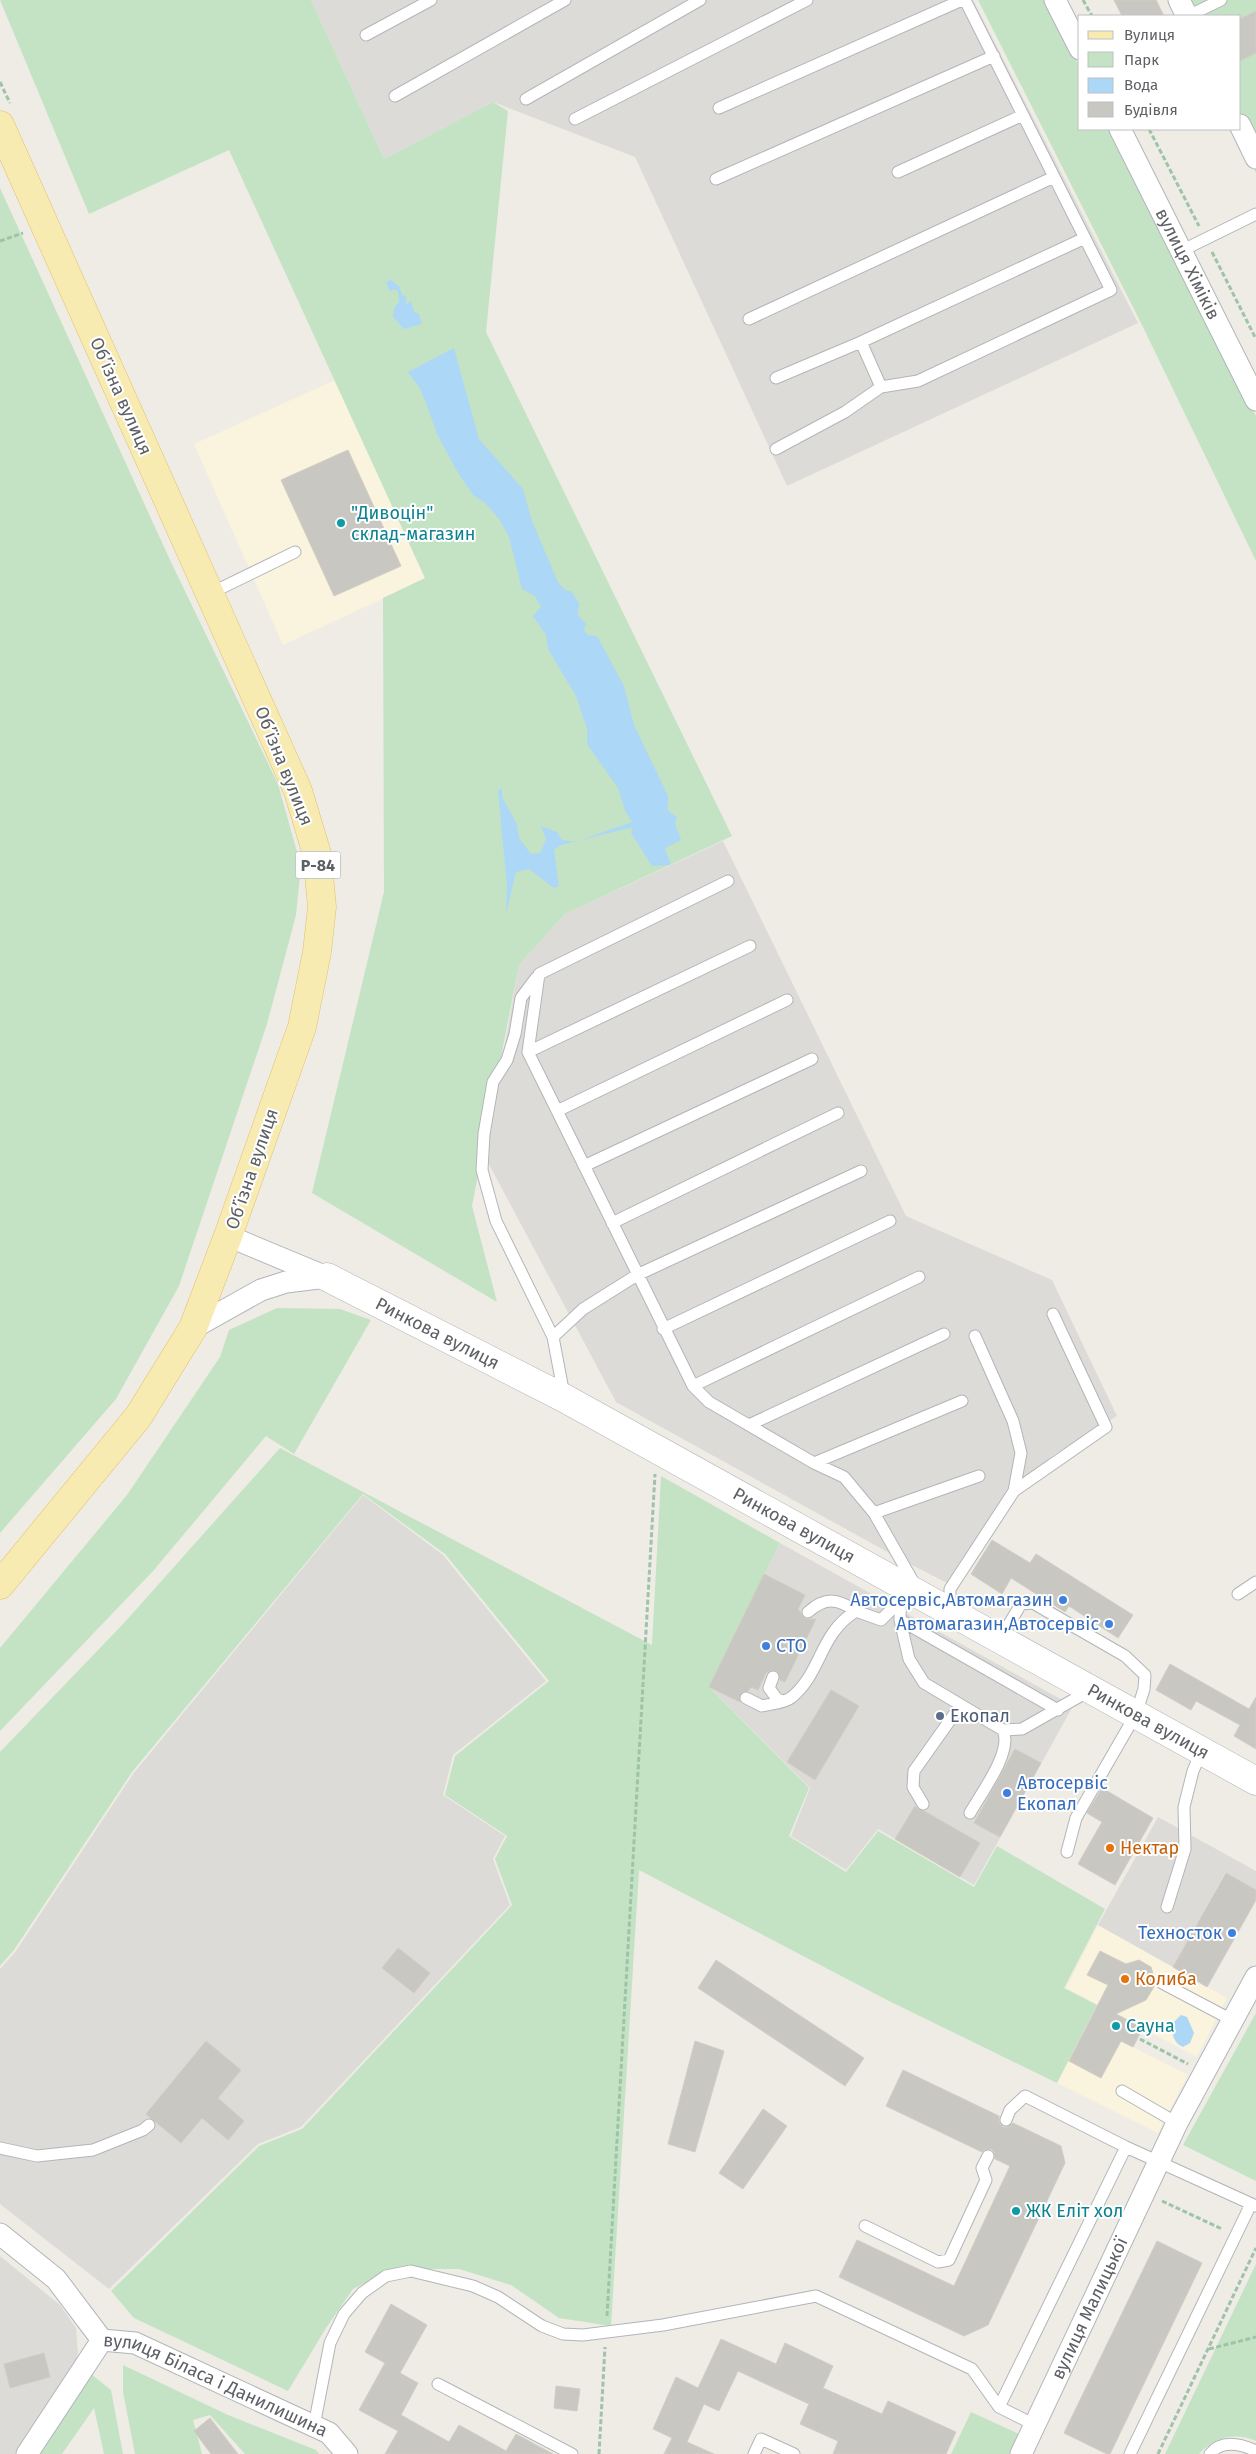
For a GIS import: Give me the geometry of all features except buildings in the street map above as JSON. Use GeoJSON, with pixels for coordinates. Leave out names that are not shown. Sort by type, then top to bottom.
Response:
{"type":"FeatureCollection","features":[{"type":"Feature","properties":{"kind":"main road","name":"Обʼїзна вулиця"},"geometry":{"type":"LineString","coordinates":[[0,125],[298,791],[317,854],[322,908],[317,952],[302,1027],[228,1236],[193,1328],[138,1417],[0,1585]]}},
{"type":"Feature","properties":{"kind":"main road","name":"Ринкова вулиця"},"geometry":{"type":"LineString","coordinates":[[327,1277],[564,1398],[907,1593],[950,1611],[1256,1781]]}},
{"type":"Feature","properties":{"kind":"street"},"geometry":{"type":"LineString","coordinates":[[1055,0],[1078,45]]}},
{"type":"Feature","properties":{"kind":"street"},"geometry":{"type":"LineString","coordinates":[[1179,0],[1187,15]]}},
{"type":"Feature","properties":{"kind":"street"},"geometry":{"type":"LineString","coordinates":[[1241,127],[1256,158]]}},
{"type":"Feature","properties":{"kind":"street","name":"вулиця Хіміків"},"geometry":{"type":"LineString","coordinates":[[1120,130],[1256,400]]}},
{"type":"Feature","properties":{"kind":"street","name":"Ринкова вулиця"},"geometry":{"type":"LineString","coordinates":[[228,1236],[327,1277]]}},
{"type":"Feature","properties":{"kind":"street"},"geometry":{"type":"LineString","coordinates":[[193,1328],[261,1290],[286,1282],[327,1277]]}},
{"type":"Feature","properties":{"kind":"street","name":"вулиця Малицької"},"geometry":{"type":"LineString","coordinates":[[1021,2454],[1177,2123],[1256,1978]]}},
{"type":"Feature","properties":{"kind":"street","name":"вулиця Біласа і Данилишина"},"geometry":{"type":"LineString","coordinates":[[0,2234],[56,2279],[102,2340],[134,2342],[330,2433],[347,2454]]}},
{"type":"Feature","properties":{"kind":"street"},"geometry":{"type":"LineString","coordinates":[[27,2454],[102,2340]]}},
{"type":"Feature","properties":{"kind":"lane"},"geometry":{"type":"LineString","coordinates":[[366,35],[431,0]]}},
{"type":"Feature","properties":{"kind":"lane"},"geometry":{"type":"LineString","coordinates":[[395,96],[565,0]]}},
{"type":"Feature","properties":{"kind":"lane"},"geometry":{"type":"LineString","coordinates":[[526,99],[700,0]]}},
{"type":"Feature","properties":{"kind":"lane"},"geometry":{"type":"LineString","coordinates":[[575,120],[807,0]]}},
{"type":"Feature","properties":{"kind":"lane"},"geometry":{"type":"LineString","coordinates":[[719,108],[964,0],[1112,290],[918,381],[881,386],[845,412],[776,449]]}},
{"type":"Feature","properties":{"kind":"lane"},"geometry":{"type":"LineString","coordinates":[[1190,15],[1221,0]]}},
{"type":"Feature","properties":{"kind":"lane"},"geometry":{"type":"LineString","coordinates":[[716,178],[994,56]]}},
{"type":"Feature","properties":{"kind":"lane"},"geometry":{"type":"LineString","coordinates":[[898,172],[1023,115]]}},
{"type":"Feature","properties":{"kind":"lane"},"geometry":{"type":"LineString","coordinates":[[749,319],[1054,177]]}},
{"type":"Feature","properties":{"kind":"lane"},"geometry":{"type":"LineString","coordinates":[[1181,251],[1256,214]]}},
{"type":"Feature","properties":{"kind":"lane"},"geometry":{"type":"LineString","coordinates":[[776,378],[861,342],[1085,238]]}},
{"type":"Feature","properties":{"kind":"lane"},"geometry":{"type":"LineString","coordinates":[[861,342],[881,386]]}},
{"type":"Feature","properties":{"kind":"lane"},"geometry":{"type":"LineString","coordinates":[[210,594],[295,552]]}},
{"type":"Feature","properties":{"kind":"lane"},"geometry":{"type":"LineString","coordinates":[[564,1398],[553,1337],[496,1221],[482,1170],[484,1134],[493,1082],[507,1060],[515,1034],[521,998],[538,974],[728,881]]}},
{"type":"Feature","properties":{"kind":"lane"},"geometry":{"type":"LineString","coordinates":[[528,1052],[750,946]]}},
{"type":"Feature","properties":{"kind":"lane"},"geometry":{"type":"LineString","coordinates":[[538,974],[528,1052],[663,1329],[693,1386],[709,1402],[814,1464],[844,1477],[874,1513],[907,1593],[900,1620],[909,1659],[924,1683],[1003,1730],[1022,1729],[1092,1689]]}},
{"type":"Feature","properties":{"kind":"lane"},"geometry":{"type":"LineString","coordinates":[[557,1111],[787,1000]]}},
{"type":"Feature","properties":{"kind":"lane"},"geometry":{"type":"LineString","coordinates":[[584,1166],[812,1059]]}},
{"type":"Feature","properties":{"kind":"lane"},"geometry":{"type":"LineString","coordinates":[[612,1223],[838,1113]]}},
{"type":"Feature","properties":{"kind":"lane"},"geometry":{"type":"LineString","coordinates":[[553,1337],[582,1309],[637,1275],[861,1171]]}},
{"type":"Feature","properties":{"kind":"lane"},"geometry":{"type":"LineString","coordinates":[[663,1329],[890,1221]]}},
{"type":"Feature","properties":{"kind":"lane"},"geometry":{"type":"LineString","coordinates":[[693,1386],[919,1277]]}},
{"type":"Feature","properties":{"kind":"lane"},"geometry":{"type":"LineString","coordinates":[[1014,1491],[1106,1427],[1053,1314]]}},
{"type":"Feature","properties":{"kind":"lane"},"geometry":{"type":"LineString","coordinates":[[749,1425],[944,1334]]}},
{"type":"Feature","properties":{"kind":"lane"},"geometry":{"type":"LineString","coordinates":[[950,1611],[950,1589],[1014,1491],[1022,1454],[1015,1429],[975,1336]]}},
{"type":"Feature","properties":{"kind":"lane"},"geometry":{"type":"LineString","coordinates":[[814,1464],[962,1401]]}},
{"type":"Feature","properties":{"kind":"lane"},"geometry":{"type":"LineString","coordinates":[[874,1513],[979,1476]]}},
{"type":"Feature","properties":{"kind":"lane"},"geometry":{"type":"LineString","coordinates":[[1238,1594],[1256,1582]]}},
{"type":"Feature","properties":{"kind":"lane"},"geometry":{"type":"LineString","coordinates":[[808,1612],[819,1602],[835,1600],[856,1611],[881,1620],[907,1593]]}},
{"type":"Feature","properties":{"kind":"lane"},"geometry":{"type":"LineString","coordinates":[[1000,1639],[1021,1604],[1033,1602],[1124,1656],[1145,1675],[1144,1689],[1136,1714],[1076,1818],[1067,1852]]}},
{"type":"Feature","properties":{"kind":"lane"},"geometry":{"type":"LineString","coordinates":[[746,1698],[762,1706],[791,1698],[807,1680],[832,1632],[842,1620],[856,1611]]}},
{"type":"Feature","properties":{"kind":"lane"},"geometry":{"type":"LineString","coordinates":[[900,1620],[1058,1710]]}},
{"type":"Feature","properties":{"kind":"lane"},"geometry":{"type":"LineString","coordinates":[[772,1678],[769,1688],[778,1698],[784,1701]]}},
{"type":"Feature","properties":{"kind":"lane"},"geometry":{"type":"LineString","coordinates":[[923,1804],[913,1787],[914,1771],[960,1706]]}},
{"type":"Feature","properties":{"kind":"lane"},"geometry":{"type":"LineString","coordinates":[[970,1813],[1004,1753],[1022,1729]]}},
{"type":"Feature","properties":{"kind":"lane"},"geometry":{"type":"LineString","coordinates":[[1003,1730],[1007,1739],[1004,1753]]}},
{"type":"Feature","properties":{"kind":"lane"},"geometry":{"type":"LineString","coordinates":[[1167,1907],[1185,1849],[1184,1807],[1193,1771],[1202,1750]]}},
{"type":"Feature","properties":{"kind":"lane"},"geometry":{"type":"LineString","coordinates":[[1162,1983],[1232,2020]]}},
{"type":"Feature","properties":{"kind":"lane"},"geometry":{"type":"LineString","coordinates":[[1122,2091],[1177,2123]]}},
{"type":"Feature","properties":{"kind":"lane"},"geometry":{"type":"LineString","coordinates":[[1006,2120],[1010,2110],[1025,2096],[1158,2162],[1253,2205],[1236,2235],[1130,2454]]}},
{"type":"Feature","properties":{"kind":"lane"},"geometry":{"type":"LineString","coordinates":[[0,2148],[37,2156],[93,2150],[143,2130],[149,2125]]}},
{"type":"Feature","properties":{"kind":"lane"},"geometry":{"type":"LineString","coordinates":[[1000,2407],[1126,2146]]}},
{"type":"Feature","properties":{"kind":"lane"},"geometry":{"type":"LineString","coordinates":[[864,2226],[938,2262],[949,2260],[986,2180],[982,2168],[988,2156]]}},
{"type":"Feature","properties":{"kind":"lane"},"geometry":{"type":"LineString","coordinates":[[314,2426],[330,2343],[344,2314],[362,2293],[386,2276],[411,2271],[445,2277],[498,2297],[542,2326],[563,2334],[606,2332],[671,2324],[816,2296],[972,2369],[1000,2407],[1035,2425]]}},
{"type":"Feature","properties":{"kind":"lane"},"geometry":{"type":"LineString","coordinates":[[438,2384],[572,2454]]}},
{"type":"Feature","properties":{"kind":"lane"},"geometry":{"type":"LineString","coordinates":[[754,2454],[761,2439],[794,2454]]}},
{"type":"Feature","properties":{"kind":"lane"},"geometry":{"type":"LineString","coordinates":[[1210,2454],[1213,2450],[1227,2444],[1241,2444],[1256,2451]]}},
{"type":"Feature","properties":{"kind":"path"},"geometry":{"type":"LineString","coordinates":[[1083,0],[1091,15]]}},
{"type":"Feature","properties":{"kind":"path"},"geometry":{"type":"LineString","coordinates":[[599,2454],[656,1449]]}},
{"type":"Feature","properties":{"kind":"path"},"geometry":{"type":"LineString","coordinates":[[1140,2039],[1204,2072]]}},
{"type":"Feature","properties":{"kind":"path"},"geometry":{"type":"LineString","coordinates":[[1144,2192],[1236,2235],[1256,2247],[1158,2454]]}},
{"type":"Feature","properties":{"kind":"path"},"geometry":{"type":"LineString","coordinates":[[1209,2349],[1256,2337]]}},
{"type":"Feature","properties":{"kind":"shaded area"},"geometry":{"type":"Polygon","coordinates":[[[311,0],[973,0],[1138,323],[787,486],[635,157],[493,102],[384,159],[311,0]]]}},
{"type":"Feature","properties":{"kind":"shaded area"},"geometry":{"type":"Polygon","coordinates":[[[335,380],[425,579],[283,645],[194,444],[335,380]]]}},
{"type":"Feature","properties":{"kind":"shaded area"},"geometry":{"type":"Polygon","coordinates":[[[723,841],[906,1216],[1052,1280],[1117,1416],[1053,1455],[1014,1491],[955,1587],[900,1559],[616,1402],[485,1157],[519,965],[565,914],[723,841]]]}},
{"type":"Feature","properties":{"kind":"shaded area"},"geometry":{"type":"Polygon","coordinates":[[[363,1495],[443,1555],[546,1681],[453,1755],[443,1795],[505,1836],[493,1859],[510,1905],[301,2127],[258,2144],[109,2289],[0,2204],[0,1969],[16,1951],[133,1774],[363,1495]]]}},
{"type":"Feature","properties":{"kind":"shaded area"},"geometry":{"type":"Polygon","coordinates":[[[780,1543],[1073,1706],[974,1885],[878,1829],[846,1870],[791,1836],[810,1788],[709,1687],[780,1543]]]}},
{"type":"Feature","properties":{"kind":"shaded area"},"geometry":{"type":"Polygon","coordinates":[[[1158,1817],[1256,1871],[1256,1890],[1225,1873],[1173,1967],[1098,1925],[1158,1817]]]}},
{"type":"Feature","properties":{"kind":"shaded area"},"geometry":{"type":"Polygon","coordinates":[[[1098,1925],[1227,1998],[1197,2057],[1066,1988],[1098,1925]]]}},
{"type":"Feature","properties":{"kind":"shaded area"},"geometry":{"type":"Polygon","coordinates":[[[1088,2024],[1188,2075],[1158,2133],[1057,2083],[1088,2024]]]}},
{"type":"Feature","properties":{"kind":"shaded area"},"geometry":{"type":"Polygon","coordinates":[[[0,2256],[60,2305],[76,2328],[78,2353],[74,2371],[15,2454],[0,2454],[0,2256]]]}},
{"type":"Feature","properties":{"kind":"green space"},"geometry":{"type":"Polygon","coordinates":[[[0,0],[311,0],[384,159],[493,102],[508,111],[486,332],[732,836],[565,914],[519,965],[472,1206],[497,1302],[312,1193],[384,892],[383,598],[425,578],[229,150],[89,214],[0,0]]]}},
{"type":"Feature","properties":{"kind":"green space"},"geometry":{"type":"Polygon","coordinates":[[[978,0],[1046,0],[1078,64],[1078,130],[1112,130],[1256,416],[1256,561],[1142,325],[978,0]]]}},
{"type":"Feature","properties":{"kind":"green space"},"geometry":{"type":"Polygon","coordinates":[[[1169,0],[1256,0],[1256,173],[1234,130],[1241,130],[1241,15],[1176,15],[1169,0]]]}},
{"type":"Feature","properties":{"kind":"green space"},"geometry":{"type":"Polygon","coordinates":[[[0,188],[170,560],[278,784],[301,866],[296,915],[267,1024],[179,1286],[116,1399],[0,1533],[0,188]]]}},
{"type":"Feature","properties":{"kind":"green space"},"geometry":{"type":"Polygon","coordinates":[[[277,1308],[340,1309],[371,1320],[294,1454],[266,1436],[154,1570],[0,1731],[0,1648],[127,1495],[220,1357],[229,1330],[277,1308]]]}},
{"type":"Feature","properties":{"kind":"green space"},"geometry":{"type":"Polygon","coordinates":[[[280,1448],[652,1645],[661,1476],[780,1543],[709,1687],[809,1788],[789,1836],[846,1872],[878,1831],[974,1887],[997,1846],[1105,1909],[1064,1988],[1097,2005],[1057,2083],[889,2001],[639,1870],[611,2326],[559,2318],[511,2285],[459,2269],[394,2269],[353,2289],[326,2328],[288,2391],[134,2318],[111,2291],[259,2146],[302,2129],[512,1905],[495,1859],[507,1836],[445,1795],[455,1756],[549,1681],[445,1554],[363,1494],[132,1772],[14,1950],[0,1966],[0,1752],[124,1623],[280,1448]]]}},
{"type":"Feature","properties":{"kind":"green space"},"geometry":{"type":"Polygon","coordinates":[[[1256,2013],[1256,2181],[1183,2145],[1256,2013]]]}},
{"type":"Feature","properties":{"kind":"green space"},"geometry":{"type":"Polygon","coordinates":[[[1256,2264],[1256,2441],[1240,2437],[1225,2438],[1211,2444],[1199,2454],[1165,2454],[1256,2264]]]}},
{"type":"Feature","properties":{"kind":"green space"},"geometry":{"type":"Polygon","coordinates":[[[123,2365],[228,2415],[316,2450],[319,2454],[245,2454],[210,2415],[193,2420],[202,2454],[135,2454],[123,2392],[123,2365]]]}},
{"type":"Feature","properties":{"kind":"green space"},"geometry":{"type":"Polygon","coordinates":[[[91,2374],[111,2390],[123,2454],[104,2454],[94,2408],[62,2454],[35,2454],[91,2374]]]}},
{"type":"Feature","properties":{"kind":"green space"},"geometry":{"type":"Polygon","coordinates":[[[971,2412],[1019,2434],[1010,2454],[951,2454],[971,2412]]]}},
{"type":"Feature","properties":{"kind":"water"},"geometry":{"type":"Polygon","coordinates":[[[391,280],[399,286],[402,295],[406,296],[406,304],[411,301],[414,312],[419,314],[422,324],[404,329],[393,317],[394,309],[399,301],[398,291],[393,289],[390,292],[386,282],[391,280]]]}},
{"type":"Feature","properties":{"kind":"water"},"geometry":{"type":"Polygon","coordinates":[[[454,348],[479,439],[523,489],[532,521],[558,582],[566,591],[571,591],[579,603],[578,615],[586,624],[584,630],[588,635],[597,636],[624,686],[634,725],[668,796],[668,811],[677,817],[675,824],[681,840],[665,848],[671,865],[652,866],[631,833],[633,827],[580,840],[632,822],[625,811],[618,788],[587,744],[587,729],[576,696],[548,649],[546,635],[533,616],[541,607],[535,596],[522,589],[509,537],[499,519],[486,504],[473,495],[458,473],[438,436],[421,390],[408,372],[454,348]]]}},
{"type":"Feature","properties":{"kind":"water"},"geometry":{"type":"Polygon","coordinates":[[[502,788],[502,797],[517,824],[519,838],[531,854],[540,853],[546,839],[541,826],[557,832],[562,840],[574,842],[561,845],[554,850],[559,886],[554,888],[529,869],[516,872],[506,914],[507,885],[498,791],[502,788]]]}},
{"type":"Feature","properties":{"kind":"water"},"geometry":{"type":"Polygon","coordinates":[[[1181,2015],[1187,2017],[1194,2033],[1190,2043],[1183,2047],[1175,2040],[1172,2030],[1173,2023],[1181,2015]]]}},
{"type":"Feature","properties":{"kind":"place","name":"\"Дивоцін\" склад-магазин"},"geometry":{"type":"Point","coordinates":[341,523]}},
{"type":"Feature","properties":{"kind":"place","name":"Автосервіс,Автомагазин"},"geometry":{"type":"Point","coordinates":[1063,1600]}},
{"type":"Feature","properties":{"kind":"place","name":"Автомагазин,Автосервіс"},"geometry":{"type":"Point","coordinates":[1109,1624]}},
{"type":"Feature","properties":{"kind":"place","name":"СТО"},"geometry":{"type":"Point","coordinates":[766,1646]}},
{"type":"Feature","properties":{"kind":"place","name":"Екопал"},"geometry":{"type":"Point","coordinates":[940,1716]}},
{"type":"Feature","properties":{"kind":"place","name":"Автосервіс Екопал"},"geometry":{"type":"Point","coordinates":[1007,1793]}},
{"type":"Feature","properties":{"kind":"place","name":"Нектар"},"geometry":{"type":"Point","coordinates":[1110,1848]}},
{"type":"Feature","properties":{"kind":"place","name":"Техносток"},"geometry":{"type":"Point","coordinates":[1232,1933]}},
{"type":"Feature","properties":{"kind":"place","name":"Колиба"},"geometry":{"type":"Point","coordinates":[1125,1979]}},
{"type":"Feature","properties":{"kind":"place","name":"Сауна"},"geometry":{"type":"Point","coordinates":[1116,2026]}},
{"type":"Feature","properties":{"kind":"place","name":"ЖК Еліт хол"},"geometry":{"type":"Point","coordinates":[1016,2211]}}]}
